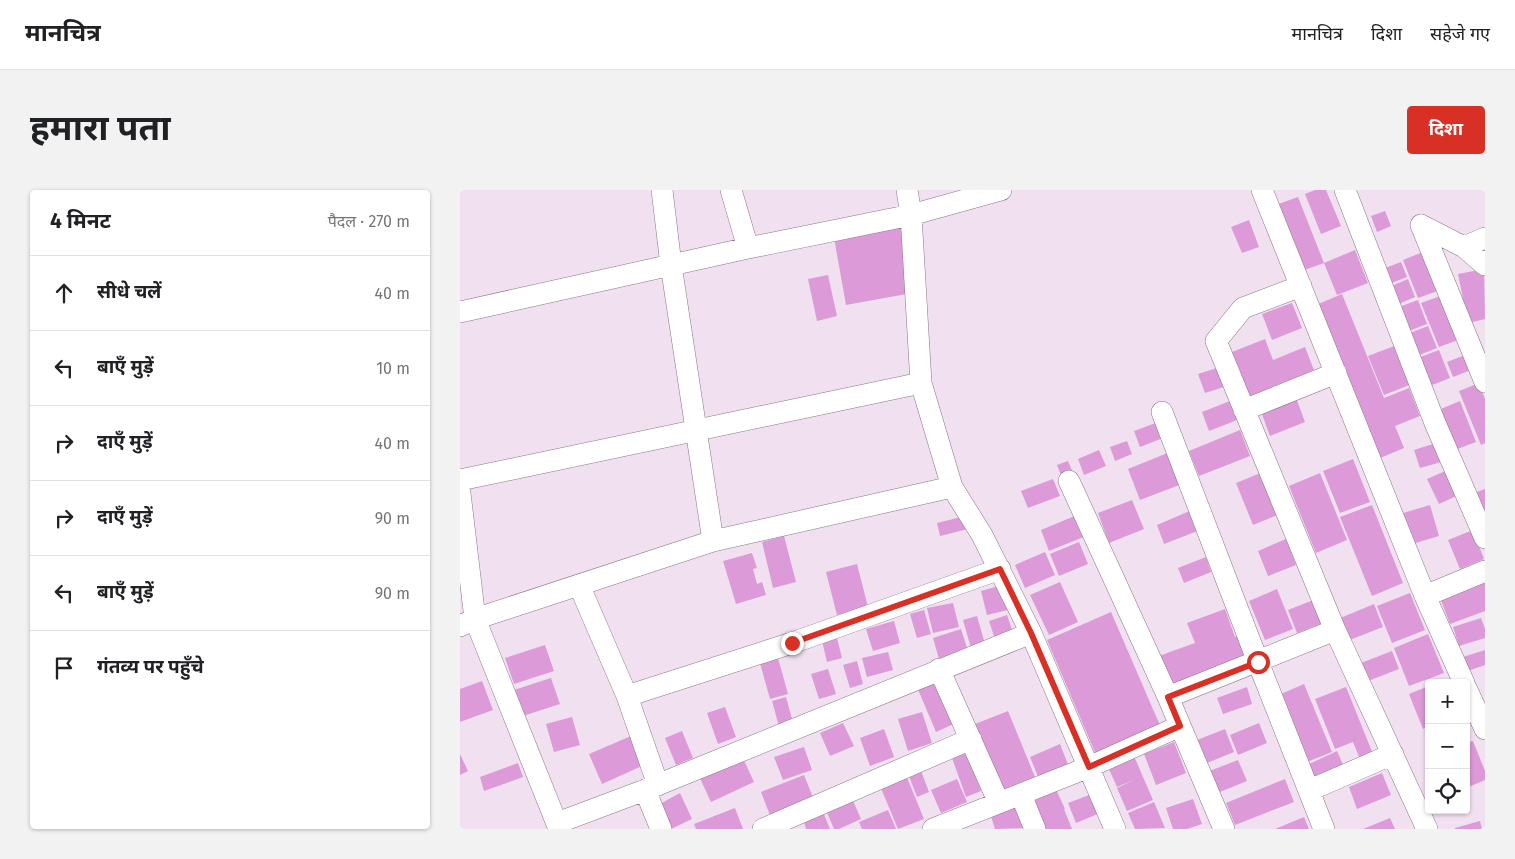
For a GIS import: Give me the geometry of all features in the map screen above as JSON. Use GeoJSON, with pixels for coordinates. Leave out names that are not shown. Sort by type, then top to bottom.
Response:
{"type":"FeatureCollection","features":[{"type":"Feature","properties":{"kind":"street"},"geometry":{"type":"LineString","coordinates":[[662,190],[671,265],[713,541]]}},
{"type":"Feature","properties":{"kind":"street"},"geometry":{"type":"LineString","coordinates":[[731,190],[748,248]]}},
{"type":"Feature","properties":{"kind":"street"},"geometry":{"type":"LineString","coordinates":[[907,190],[912,215],[921,383],[952,487],[982,535],[1031,633],[1115,829]]}},
{"type":"Feature","properties":{"kind":"street"},"geometry":{"type":"LineString","coordinates":[[460,312],[748,248],[912,215],[1001,190]]}},
{"type":"Feature","properties":{"kind":"street"},"geometry":{"type":"LineString","coordinates":[[1262,190],[1424,596],[1462,679]]}},
{"type":"Feature","properties":{"kind":"street"},"geometry":{"type":"LineString","coordinates":[[1346,190],[1435,423],[1485,538]]}},
{"type":"Feature","properties":{"kind":"street"},"geometry":{"type":"LineString","coordinates":[[1485,265],[1464,247],[1421,225],[1485,382]]}},
{"type":"Feature","properties":{"kind":"street"},"geometry":{"type":"LineString","coordinates":[[1464,247],[1485,238]]}},
{"type":"Feature","properties":{"kind":"street"},"geometry":{"type":"LineString","coordinates":[[1301,286],[1243,308],[1216,341],[1335,630],[1427,829]]}},
{"type":"Feature","properties":{"kind":"street"},"geometry":{"type":"LineString","coordinates":[[1244,410],[1336,373]]}},
{"type":"Feature","properties":{"kind":"street"},"geometry":{"type":"LineString","coordinates":[[460,480],[921,383]]}},
{"type":"Feature","properties":{"kind":"street"},"geometry":{"type":"LineString","coordinates":[[1162,412],[1324,829]]}},
{"type":"Feature","properties":{"kind":"street"},"geometry":{"type":"LineString","coordinates":[[1069,481],[1168,697],[1224,829]]}},
{"type":"Feature","properties":{"kind":"street"},"geometry":{"type":"LineString","coordinates":[[467,623],[713,541],[952,487]]}},
{"type":"Feature","properties":{"kind":"street"},"geometry":{"type":"LineString","coordinates":[[460,492],[467,623],[558,826],[1031,633]]}},
{"type":"Feature","properties":{"kind":"street"},"geometry":{"type":"LineString","coordinates":[[626,696],[792,643],[1000,569]]}},
{"type":"Feature","properties":{"kind":"street"},"geometry":{"type":"LineString","coordinates":[[1424,596],[1485,571]]}},
{"type":"Feature","properties":{"kind":"street"},"geometry":{"type":"LineString","coordinates":[[579,585],[626,696],[652,787],[661,829]]}},
{"type":"Feature","properties":{"kind":"street"},"geometry":{"type":"LineString","coordinates":[[1168,697],[1335,630]]}},
{"type":"Feature","properties":{"kind":"street"},"geometry":{"type":"LineString","coordinates":[[939,669],[999,803]]}},
{"type":"Feature","properties":{"kind":"street"},"geometry":{"type":"LineString","coordinates":[[1470,696],[1484,722]]}},
{"type":"Feature","properties":{"kind":"street"},"geometry":{"type":"LineString","coordinates":[[933,829],[980,820],[999,803],[1089,767],[1180,726]]}},
{"type":"Feature","properties":{"kind":"street"},"geometry":{"type":"LineString","coordinates":[[763,829],[971,739]]}},
{"type":"Feature","properties":{"kind":"street"},"geometry":{"type":"LineString","coordinates":[[1310,790],[1392,754]]}},
{"type":"Feature","properties":{"kind":"street"},"geometry":{"type":"LineString","coordinates":[[1021,795],[1035,829]]}},
{"type":"Feature","properties":{"kind":"building"},"geometry":{"type":"Polygon","coordinates":[[[1315,190],[1326,190],[1341,226],[1321,234],[1305,194],[1315,190]]]}},
{"type":"Feature","properties":{"kind":"building"},"geometry":{"type":"Polygon","coordinates":[[[1298,197],[1324,263],[1299,272],[1273,206],[1298,197]]]}},
{"type":"Feature","properties":{"kind":"building"},"geometry":{"type":"Polygon","coordinates":[[[1385,211],[1391,226],[1377,232],[1371,216],[1385,211]]]}},
{"type":"Feature","properties":{"kind":"building"},"geometry":{"type":"Polygon","coordinates":[[[899,220],[912,293],[846,305],[833,232],[899,220]]]}},
{"type":"Feature","properties":{"kind":"building"},"geometry":{"type":"Polygon","coordinates":[[[1249,220],[1259,247],[1242,253],[1231,227],[1249,220]]]}},
{"type":"Feature","properties":{"kind":"building"},"geometry":{"type":"Polygon","coordinates":[[[1355,250],[1368,283],[1337,295],[1324,263],[1355,250]]]}},
{"type":"Feature","properties":{"kind":"building"},"geometry":{"type":"Polygon","coordinates":[[[1428,250],[1443,289],[1418,298],[1403,260],[1428,250]]]}},
{"type":"Feature","properties":{"kind":"building"},"geometry":{"type":"Polygon","coordinates":[[[1401,262],[1407,277],[1386,285],[1380,270],[1401,262]]]}},
{"type":"Feature","properties":{"kind":"building"},"geometry":{"type":"Polygon","coordinates":[[[1484,269],[1485,319],[1468,323],[1458,274],[1484,269]]]}},
{"type":"Feature","properties":{"kind":"building"},"geometry":{"type":"Polygon","coordinates":[[[828,275],[837,316],[817,321],[808,279],[828,275]]]}},
{"type":"Feature","properties":{"kind":"building"},"geometry":{"type":"Polygon","coordinates":[[[1408,279],[1415,297],[1394,306],[1387,288],[1408,279]]]}},
{"type":"Feature","properties":{"kind":"building"},"geometry":{"type":"Polygon","coordinates":[[[1342,294],[1384,398],[1409,388],[1420,416],[1395,426],[1404,448],[1378,459],[1316,305],[1342,294]]]}},
{"type":"Feature","properties":{"kind":"building"},"geometry":{"type":"Polygon","coordinates":[[[1443,295],[1461,339],[1439,347],[1421,303],[1443,295]]]}},
{"type":"Feature","properties":{"kind":"building"},"geometry":{"type":"Polygon","coordinates":[[[1418,300],[1427,324],[1406,332],[1396,308],[1418,300]]]}},
{"type":"Feature","properties":{"kind":"building"},"geometry":{"type":"Polygon","coordinates":[[[1292,303],[1302,328],[1272,340],[1262,314],[1292,303]]]}},
{"type":"Feature","properties":{"kind":"building"},"geometry":{"type":"Polygon","coordinates":[[[1428,326],[1437,348],[1414,357],[1405,335],[1428,326]]]}},
{"type":"Feature","properties":{"kind":"building"},"geometry":{"type":"Polygon","coordinates":[[[1265,339],[1273,360],[1305,347],[1314,370],[1246,398],[1237,375],[1241,373],[1232,352],[1265,339]]]}},
{"type":"Feature","properties":{"kind":"building"},"geometry":{"type":"Polygon","coordinates":[[[1397,345],[1412,384],[1384,395],[1368,356],[1397,345]]]}},
{"type":"Feature","properties":{"kind":"building"},"geometry":{"type":"Polygon","coordinates":[[[1439,350],[1450,378],[1427,387],[1415,359],[1439,350]]]}},
{"type":"Feature","properties":{"kind":"building"},"geometry":{"type":"Polygon","coordinates":[[[1465,355],[1471,370],[1453,377],[1447,362],[1465,355]]]}},
{"type":"Feature","properties":{"kind":"building"},"geometry":{"type":"Polygon","coordinates":[[[1223,366],[1230,385],[1205,393],[1198,374],[1223,366]]]}},
{"type":"Feature","properties":{"kind":"building"},"geometry":{"type":"Polygon","coordinates":[[[1479,383],[1485,399],[1485,443],[1481,445],[1459,391],[1479,383]]]}},
{"type":"Feature","properties":{"kind":"building"},"geometry":{"type":"Polygon","coordinates":[[[1295,395],[1305,422],[1270,436],[1260,409],[1295,395]]]}},
{"type":"Feature","properties":{"kind":"building"},"geometry":{"type":"Polygon","coordinates":[[[1230,401],[1237,420],[1209,431],[1202,412],[1230,401]]]}},
{"type":"Feature","properties":{"kind":"building"},"geometry":{"type":"Polygon","coordinates":[[[1460,401],[1476,442],[1452,451],[1436,411],[1460,401]]]}},
{"type":"Feature","properties":{"kind":"building"},"geometry":{"type":"Polygon","coordinates":[[[1161,421],[1168,436],[1140,447],[1134,431],[1161,421]]]}},
{"type":"Feature","properties":{"kind":"building"},"geometry":{"type":"Polygon","coordinates":[[[1240,430],[1250,456],[1199,476],[1189,451],[1240,430]]]}},
{"type":"Feature","properties":{"kind":"building"},"geometry":{"type":"Polygon","coordinates":[[[1127,441],[1132,454],[1115,461],[1110,447],[1127,441]]]}},
{"type":"Feature","properties":{"kind":"building"},"geometry":{"type":"Polygon","coordinates":[[[1439,442],[1445,461],[1420,468],[1414,450],[1439,442]]]}},
{"type":"Feature","properties":{"kind":"building"},"geometry":{"type":"Polygon","coordinates":[[[1099,450],[1106,466],[1084,475],[1078,459],[1099,450]]]}},
{"type":"Feature","properties":{"kind":"building"},"geometry":{"type":"Polygon","coordinates":[[[1170,452],[1182,484],[1140,500],[1128,469],[1170,452]]]}},
{"type":"Feature","properties":{"kind":"building"},"geometry":{"type":"Polygon","coordinates":[[[1353,459],[1370,502],[1340,513],[1323,471],[1353,459]]]}},
{"type":"Feature","properties":{"kind":"building"},"geometry":{"type":"Polygon","coordinates":[[[1068,461],[1073,473],[1062,478],[1057,465],[1068,461]]]}},
{"type":"Feature","properties":{"kind":"building"},"geometry":{"type":"Polygon","coordinates":[[[1452,468],[1463,493],[1439,504],[1427,479],[1452,468]]]}},
{"type":"Feature","properties":{"kind":"building"},"geometry":{"type":"Polygon","coordinates":[[[1263,472],[1280,514],[1253,525],[1236,483],[1263,472]]]}},
{"type":"Feature","properties":{"kind":"building"},"geometry":{"type":"Polygon","coordinates":[[[1320,473],[1347,540],[1316,553],[1289,486],[1320,473]]]}},
{"type":"Feature","properties":{"kind":"building"},"geometry":{"type":"Polygon","coordinates":[[[1053,479],[1060,496],[1028,508],[1021,491],[1053,479]]]}},
{"type":"Feature","properties":{"kind":"building"},"geometry":{"type":"Polygon","coordinates":[[[1485,489],[1485,513],[1471,494],[1485,489]]]}},
{"type":"Feature","properties":{"kind":"building"},"geometry":{"type":"Polygon","coordinates":[[[1132,500],[1144,529],[1109,543],[1098,513],[1132,500]]]}},
{"type":"Feature","properties":{"kind":"building"},"geometry":{"type":"Polygon","coordinates":[[[1372,505],[1403,583],[1372,596],[1340,517],[1372,505]]]}},
{"type":"Feature","properties":{"kind":"building"},"geometry":{"type":"Polygon","coordinates":[[[1430,505],[1439,536],[1409,545],[1400,514],[1430,505]]]}},
{"type":"Feature","properties":{"kind":"building"},"geometry":{"type":"Polygon","coordinates":[[[1192,510],[1200,530],[1164,544],[1157,525],[1192,510]]]}},
{"type":"Feature","properties":{"kind":"building"},"geometry":{"type":"Polygon","coordinates":[[[1077,515],[1086,536],[1049,551],[1041,530],[1077,515]]]}},
{"type":"Feature","properties":{"kind":"building"},"geometry":{"type":"Polygon","coordinates":[[[965,516],[968,529],[940,536],[937,523],[965,516]]]}},
{"type":"Feature","properties":{"kind":"building"},"geometry":{"type":"Polygon","coordinates":[[[1473,530],[1484,559],[1460,569],[1448,540],[1473,530]]]}},
{"type":"Feature","properties":{"kind":"building"},"geometry":{"type":"Polygon","coordinates":[[[784,536],[796,582],[773,588],[762,542],[784,536]]]}},
{"type":"Feature","properties":{"kind":"building"},"geometry":{"type":"Polygon","coordinates":[[[1286,539],[1296,565],[1268,576],[1258,551],[1286,539]]]}},
{"type":"Feature","properties":{"kind":"building"},"geometry":{"type":"Polygon","coordinates":[[[1079,542],[1088,564],[1059,576],[1050,554],[1079,542]]]}},
{"type":"Feature","properties":{"kind":"building"},"geometry":{"type":"Polygon","coordinates":[[[1045,552],[1055,575],[1025,588],[1015,565],[1045,552]]]}},
{"type":"Feature","properties":{"kind":"building"},"geometry":{"type":"Polygon","coordinates":[[[752,553],[757,568],[753,569],[757,584],[762,582],[766,595],[736,604],[723,561],[752,553]]]}},
{"type":"Feature","properties":{"kind":"building"},"geometry":{"type":"Polygon","coordinates":[[[1206,557],[1211,572],[1184,583],[1178,568],[1206,557]]]}},
{"type":"Feature","properties":{"kind":"building"},"geometry":{"type":"Polygon","coordinates":[[[857,564],[868,607],[837,615],[826,572],[857,564]]]}},
{"type":"Feature","properties":{"kind":"building"},"geometry":{"type":"Polygon","coordinates":[[[1485,578],[1485,611],[1450,624],[1439,595],[1485,578]]]}},
{"type":"Feature","properties":{"kind":"building"},"geometry":{"type":"Polygon","coordinates":[[[1060,582],[1078,622],[1049,635],[1030,595],[1060,582]]]}},
{"type":"Feature","properties":{"kind":"building"},"geometry":{"type":"Polygon","coordinates":[[[1002,585],[1008,610],[987,615],[981,591],[1002,585]]]}},
{"type":"Feature","properties":{"kind":"building"},"geometry":{"type":"Polygon","coordinates":[[[1277,589],[1293,629],[1265,640],[1249,601],[1277,589]]]}},
{"type":"Feature","properties":{"kind":"building"},"geometry":{"type":"Polygon","coordinates":[[[1410,593],[1425,630],[1392,643],[1377,606],[1410,593]]]}},
{"type":"Feature","properties":{"kind":"building"},"geometry":{"type":"Polygon","coordinates":[[[1316,599],[1325,622],[1297,633],[1288,610],[1316,599]]]}},
{"type":"Feature","properties":{"kind":"building"},"geometry":{"type":"Polygon","coordinates":[[[953,603],[959,627],[933,633],[927,608],[953,603]]]}},
{"type":"Feature","properties":{"kind":"building"},"geometry":{"type":"Polygon","coordinates":[[[1374,604],[1383,627],[1347,641],[1338,619],[1374,604]]]}},
{"type":"Feature","properties":{"kind":"building"},"geometry":{"type":"Polygon","coordinates":[[[1225,609],[1235,637],[1242,634],[1251,660],[1168,690],[1156,657],[1195,643],[1187,623],[1225,609]]]}},
{"type":"Feature","properties":{"kind":"building"},"geometry":{"type":"Polygon","coordinates":[[[924,610],[931,634],[917,638],[910,614],[924,610]]]}},
{"type":"Feature","properties":{"kind":"building"},"geometry":{"type":"Polygon","coordinates":[[[1111,612],[1162,730],[1097,757],[1047,640],[1111,612]]]}},
{"type":"Feature","properties":{"kind":"building"},"geometry":{"type":"Polygon","coordinates":[[[1007,615],[1014,636],[996,642],[989,621],[1007,615]]]}},
{"type":"Feature","properties":{"kind":"building"},"geometry":{"type":"Polygon","coordinates":[[[977,616],[985,644],[971,648],[963,620],[977,616]]]}},
{"type":"Feature","properties":{"kind":"building"},"geometry":{"type":"Polygon","coordinates":[[[1481,618],[1485,629],[1485,638],[1459,646],[1453,627],[1481,618]]]}},
{"type":"Feature","properties":{"kind":"building"},"geometry":{"type":"Polygon","coordinates":[[[894,621],[900,643],[873,651],[866,629],[894,621]]]}},
{"type":"Feature","properties":{"kind":"building"},"geometry":{"type":"Polygon","coordinates":[[[961,629],[968,651],[939,659],[933,638],[961,629]]]}},
{"type":"Feature","properties":{"kind":"building"},"geometry":{"type":"Polygon","coordinates":[[[836,634],[842,658],[827,662],[821,637],[836,634]]]}},
{"type":"Feature","properties":{"kind":"building"},"geometry":{"type":"Polygon","coordinates":[[[1428,634],[1444,673],[1409,686],[1394,648],[1428,634]]]}},
{"type":"Feature","properties":{"kind":"building"},"geometry":{"type":"Polygon","coordinates":[[[545,645],[554,671],[514,684],[505,658],[545,645]]]}},
{"type":"Feature","properties":{"kind":"building"},"geometry":{"type":"Polygon","coordinates":[[[1485,650],[1485,665],[1465,672],[1460,658],[1485,650]]]}},
{"type":"Feature","properties":{"kind":"building"},"geometry":{"type":"Polygon","coordinates":[[[1392,651],[1399,669],[1368,681],[1361,663],[1392,651]]]}},
{"type":"Feature","properties":{"kind":"building"},"geometry":{"type":"Polygon","coordinates":[[[888,652],[893,670],[867,677],[862,658],[888,652]]]}},
{"type":"Feature","properties":{"kind":"building"},"geometry":{"type":"Polygon","coordinates":[[[778,658],[788,694],[770,699],[760,663],[778,658]]]}},
{"type":"Feature","properties":{"kind":"building"},"geometry":{"type":"Polygon","coordinates":[[[857,661],[863,684],[850,688],[843,665],[857,661]]]}},
{"type":"Feature","properties":{"kind":"building"},"geometry":{"type":"Polygon","coordinates":[[[828,669],[836,694],[819,699],[811,674],[828,669]]]}},
{"type":"Feature","properties":{"kind":"building"},"geometry":{"type":"Polygon","coordinates":[[[936,671],[958,722],[936,732],[914,680],[936,671]]]}},
{"type":"Feature","properties":{"kind":"building"},"geometry":{"type":"Polygon","coordinates":[[[551,678],[560,704],[520,717],[511,691],[551,678]]]}},
{"type":"Feature","properties":{"kind":"building"},"geometry":{"type":"Polygon","coordinates":[[[482,681],[493,710],[460,722],[460,689],[482,681]]]}},
{"type":"Feature","properties":{"kind":"building"},"geometry":{"type":"Polygon","coordinates":[[[1304,684],[1332,752],[1302,764],[1274,697],[1304,684]]]}},
{"type":"Feature","properties":{"kind":"building"},"geometry":{"type":"Polygon","coordinates":[[[1247,687],[1252,704],[1223,714],[1217,698],[1247,687]]]}},
{"type":"Feature","properties":{"kind":"building"},"geometry":{"type":"Polygon","coordinates":[[[1346,687],[1373,754],[1360,759],[1353,742],[1335,749],[1315,699],[1346,687]]]}},
{"type":"Feature","properties":{"kind":"building"},"geometry":{"type":"Polygon","coordinates":[[[1425,688],[1425,728],[1423,729],[1409,694],[1425,688]]]}},
{"type":"Feature","properties":{"kind":"building"},"geometry":{"type":"Polygon","coordinates":[[[786,697],[794,726],[780,730],[772,701],[786,697]]]}},
{"type":"Feature","properties":{"kind":"building"},"geometry":{"type":"Polygon","coordinates":[[[725,707],[736,737],[718,744],[707,713],[725,707]]]}},
{"type":"Feature","properties":{"kind":"building"},"geometry":{"type":"Polygon","coordinates":[[[1008,711],[1035,777],[1002,790],[975,724],[1008,711]]]}},
{"type":"Feature","properties":{"kind":"building"},"geometry":{"type":"Polygon","coordinates":[[[922,712],[932,743],[908,751],[898,719],[922,712]]]}},
{"type":"Feature","properties":{"kind":"building"},"geometry":{"type":"Polygon","coordinates":[[[572,717],[580,745],[554,752],[546,724],[572,717]]]}},
{"type":"Feature","properties":{"kind":"building"},"geometry":{"type":"Polygon","coordinates":[[[843,723],[854,746],[830,756],[820,733],[843,723]]]}},
{"type":"Feature","properties":{"kind":"building"},"geometry":{"type":"Polygon","coordinates":[[[1259,723],[1267,743],[1238,755],[1230,735],[1259,723]]]}},
{"type":"Feature","properties":{"kind":"building"},"geometry":{"type":"Polygon","coordinates":[[[884,729],[894,757],[870,766],[860,738],[884,729]]]}},
{"type":"Feature","properties":{"kind":"building"},"geometry":{"type":"Polygon","coordinates":[[[1225,729],[1234,752],[1207,763],[1197,740],[1225,729]]]}},
{"type":"Feature","properties":{"kind":"building"},"geometry":{"type":"Polygon","coordinates":[[[682,731],[693,758],[676,765],[665,738],[682,731]]]}},
{"type":"Feature","properties":{"kind":"building"},"geometry":{"type":"Polygon","coordinates":[[[631,736],[644,765],[602,784],[589,754],[631,736]]]}},
{"type":"Feature","properties":{"kind":"building"},"geometry":{"type":"Polygon","coordinates":[[[1473,741],[1485,771],[1485,780],[1470,786],[1470,769],[1470,742],[1473,741]]]}},
{"type":"Feature","properties":{"kind":"building"},"geometry":{"type":"Polygon","coordinates":[[[1174,742],[1186,773],[1156,785],[1144,754],[1174,742]]]}},
{"type":"Feature","properties":{"kind":"building"},"geometry":{"type":"Polygon","coordinates":[[[1060,744],[1069,767],[1039,779],[1030,757],[1060,744]]]}},
{"type":"Feature","properties":{"kind":"building"},"geometry":{"type":"Polygon","coordinates":[[[804,747],[812,770],[783,780],[774,757],[804,747]]]}},
{"type":"Feature","properties":{"kind":"building"},"geometry":{"type":"Polygon","coordinates":[[[966,750],[981,791],[966,797],[951,755],[966,750]]]}},
{"type":"Feature","properties":{"kind":"building"},"geometry":{"type":"Polygon","coordinates":[[[1337,751],[1344,767],[1312,782],[1305,766],[1337,751]]]}},
{"type":"Feature","properties":{"kind":"building"},"geometry":{"type":"Polygon","coordinates":[[[460,754],[468,771],[460,775],[460,754]]]}},
{"type":"Feature","properties":{"kind":"building"},"geometry":{"type":"Polygon","coordinates":[[[741,754],[754,782],[711,802],[698,774],[741,754]]]}},
{"type":"Feature","properties":{"kind":"building"},"geometry":{"type":"Polygon","coordinates":[[[1134,756],[1153,800],[1127,811],[1117,788],[1136,779],[1117,787],[1108,767],[1134,756]]]}},
{"type":"Feature","properties":{"kind":"building"},"geometry":{"type":"Polygon","coordinates":[[[1238,760],[1247,781],[1215,794],[1207,772],[1238,760]]]}},
{"type":"Feature","properties":{"kind":"building"},"geometry":{"type":"Polygon","coordinates":[[[518,763],[523,777],[484,791],[480,777],[518,763]]]}},
{"type":"Feature","properties":{"kind":"building"},"geometry":{"type":"Polygon","coordinates":[[[921,771],[929,792],[917,797],[909,776],[921,771]]]}},
{"type":"Feature","properties":{"kind":"building"},"geometry":{"type":"Polygon","coordinates":[[[1382,773],[1391,795],[1357,809],[1349,787],[1382,773]]]}},
{"type":"Feature","properties":{"kind":"building"},"geometry":{"type":"Polygon","coordinates":[[[804,775],[814,800],[771,818],[761,792],[804,775]]]}},
{"type":"Feature","properties":{"kind":"building"},"geometry":{"type":"Polygon","coordinates":[[[906,775],[924,819],[898,829],[880,786],[906,775]]]}},
{"type":"Feature","properties":{"kind":"building"},"geometry":{"type":"Polygon","coordinates":[[[957,779],[967,802],[941,813],[931,790],[957,779]]]}},
{"type":"Feature","properties":{"kind":"building"},"geometry":{"type":"Polygon","coordinates":[[[1285,779],[1294,802],[1235,825],[1226,803],[1285,779]]]}},
{"type":"Feature","properties":{"kind":"building"},"geometry":{"type":"Polygon","coordinates":[[[1055,787],[1072,829],[1041,829],[1029,798],[1055,787]]]}},
{"type":"Feature","properties":{"kind":"building"},"geometry":{"type":"Polygon","coordinates":[[[680,793],[692,819],[671,829],[658,805],[680,793]]]}},
{"type":"Feature","properties":{"kind":"building"},"geometry":{"type":"Polygon","coordinates":[[[1092,794],[1100,813],[1076,823],[1068,803],[1092,794]]]}},
{"type":"Feature","properties":{"kind":"building"},"geometry":{"type":"Polygon","coordinates":[[[851,796],[861,819],[839,829],[834,829],[825,808],[851,796]]]}},
{"type":"Feature","properties":{"kind":"building"},"geometry":{"type":"Polygon","coordinates":[[[1193,799],[1202,824],[1187,829],[1173,829],[1166,808],[1193,799]]]}},
{"type":"Feature","properties":{"kind":"building"},"geometry":{"type":"Polygon","coordinates":[[[1015,800],[1025,828],[995,829],[989,810],[1015,800]]]}},
{"type":"Feature","properties":{"kind":"building"},"geometry":{"type":"Polygon","coordinates":[[[1154,802],[1165,828],[1135,829],[1128,813],[1154,802]]]}},
{"type":"Feature","properties":{"kind":"building"},"geometry":{"type":"Polygon","coordinates":[[[735,808],[743,829],[696,829],[694,824],[735,808]]]}},
{"type":"Feature","properties":{"kind":"building"},"geometry":{"type":"Polygon","coordinates":[[[888,810],[896,829],[862,829],[859,822],[888,810]]]}},
{"type":"Feature","properties":{"kind":"building"},"geometry":{"type":"Polygon","coordinates":[[[824,814],[830,829],[806,829],[804,822],[824,814]]]}},
{"type":"Feature","properties":{"kind":"building"},"geometry":{"type":"Polygon","coordinates":[[[1304,817],[1309,829],[1275,829],[1304,817]]]}},
{"type":"Feature","properties":{"kind":"building"},"geometry":{"type":"Polygon","coordinates":[[[1390,818],[1395,829],[1363,829],[1390,818]]]}},
{"type":"Feature","properties":{"kind":"building"},"geometry":{"type":"Polygon","coordinates":[[[1480,821],[1482,829],[1455,829],[1455,828],[1480,821]]]}},
{"type":"Feature","properties":{"kind":"route"},"geometry":{"type":"LineString","coordinates":[[792,643],[1000,569],[1031,633],[1089,767],[1180,726],[1168,697],[1258,662]]}}]}
